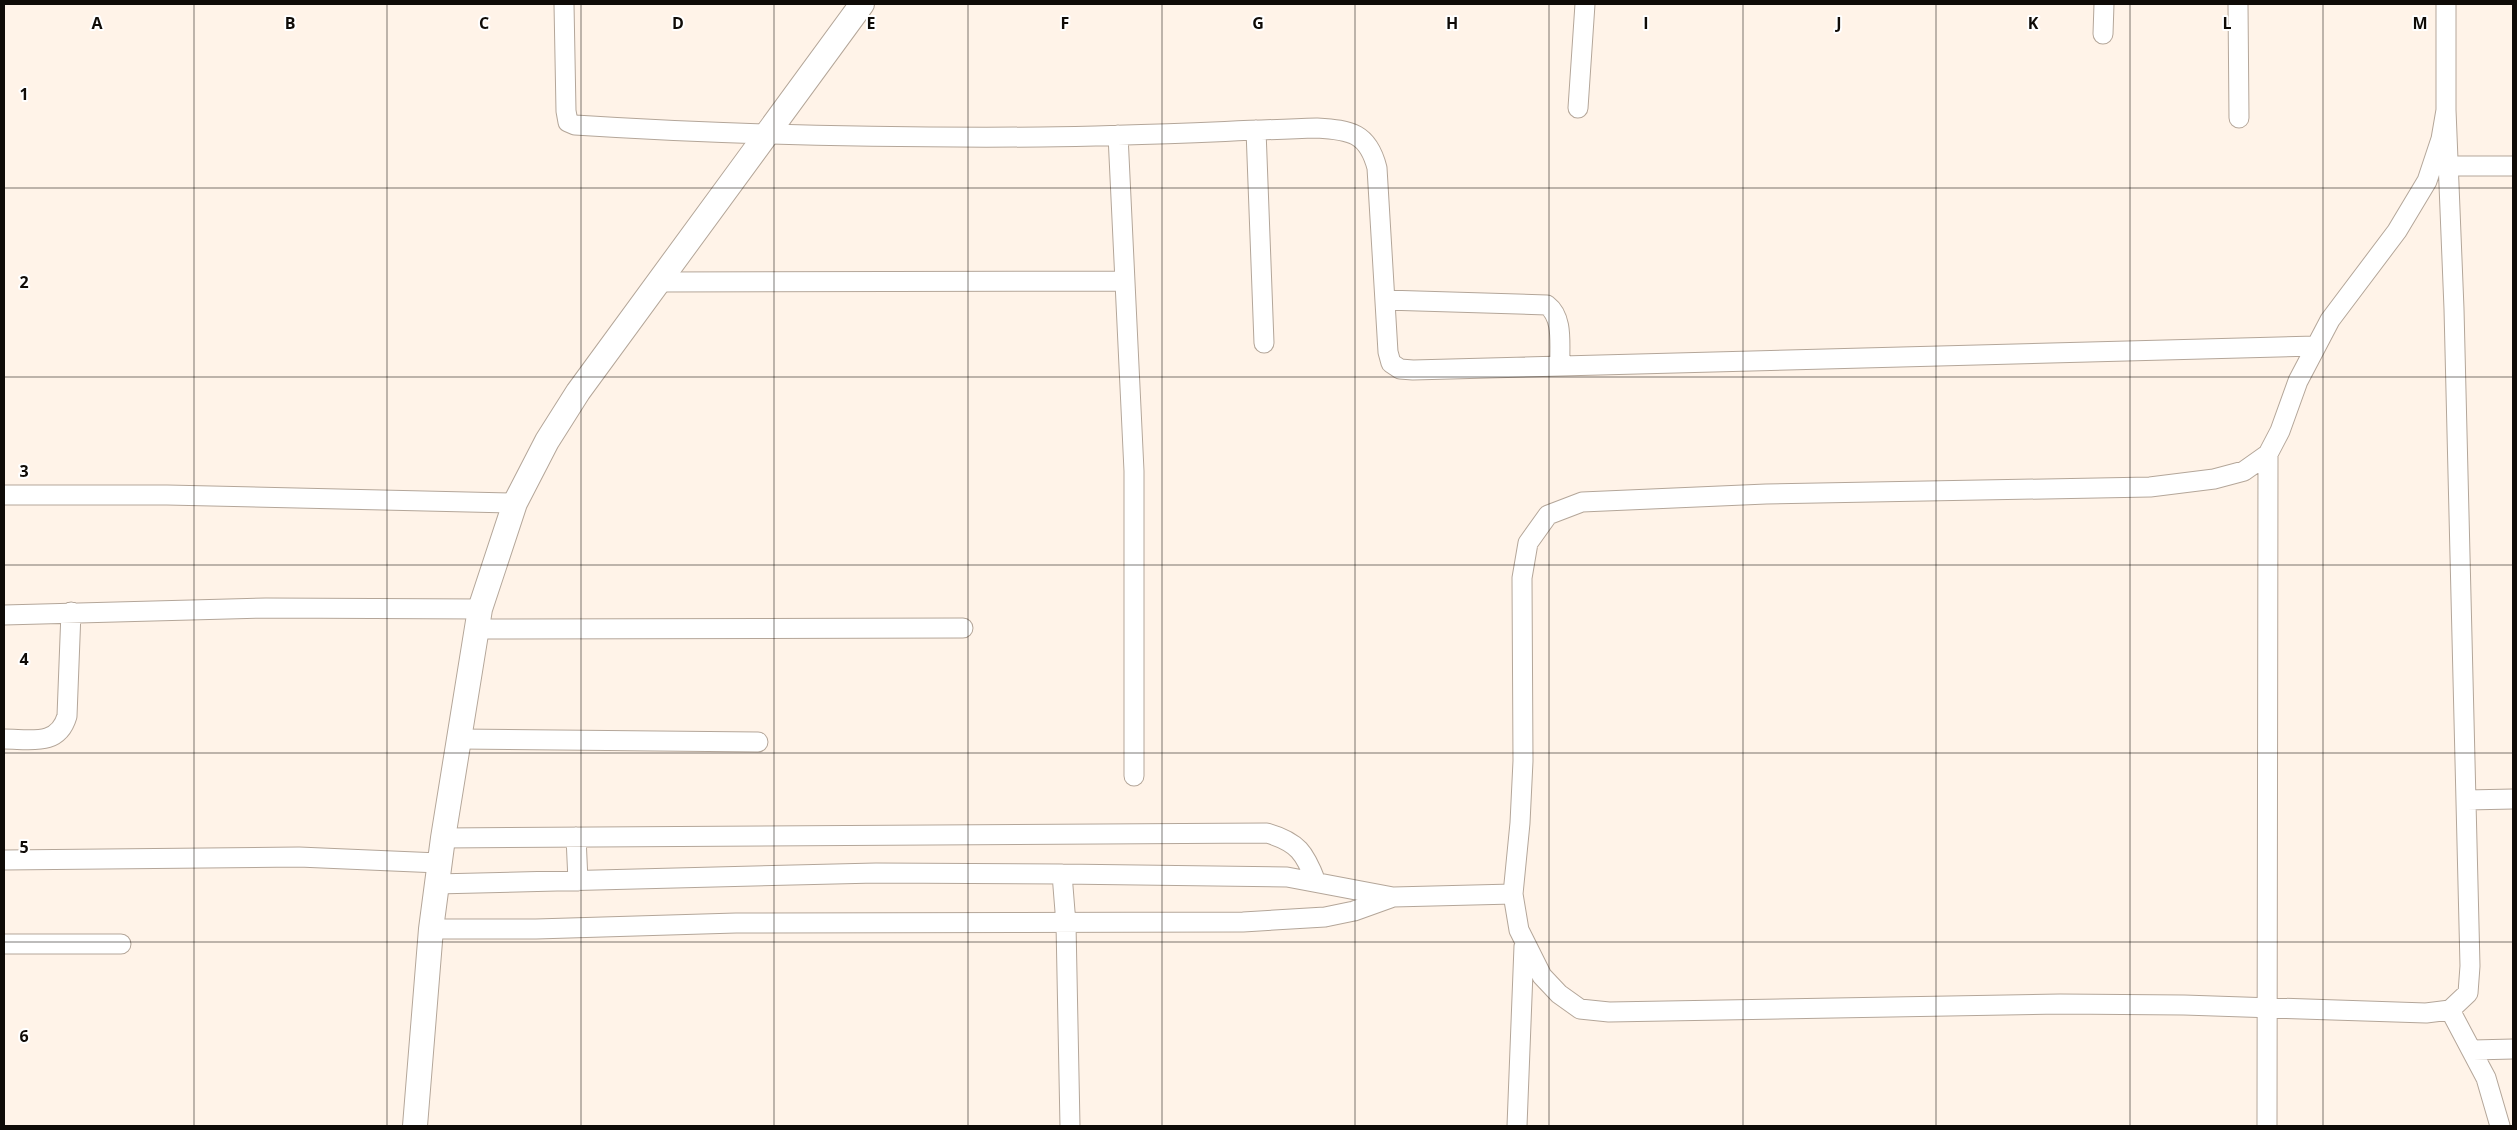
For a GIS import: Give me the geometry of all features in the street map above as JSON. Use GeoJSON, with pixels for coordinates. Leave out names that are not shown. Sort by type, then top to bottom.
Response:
{"type":"FeatureCollection","features":[{"type":"Feature","properties":{"kind":"street"},"geometry":{"type":"LineString","coordinates":[[564,4],[568,122],[583,126],[766,133],[971,137],[1118,135],[1317,128],[1343,130],[1361,139],[1372,150],[1377,168],[1388,352],[1391,363],[1400,369],[2316,346]]}},
{"type":"Feature","properties":{"kind":"street"},"geometry":{"type":"LineString","coordinates":[[415,1126],[430,929],[443,838],[479,619],[515,503],[548,441],[578,392],[862,4]]}},
{"type":"Feature","properties":{"kind":"street"},"geometry":{"type":"LineString","coordinates":[[1578,108],[1585,4]]}},
{"type":"Feature","properties":{"kind":"street"},"geometry":{"type":"LineString","coordinates":[[2103,34],[2104,4]]}},
{"type":"Feature","properties":{"kind":"street"},"geometry":{"type":"LineString","coordinates":[[2238,4],[2239,118]]}},
{"type":"Feature","properties":{"kind":"street"},"geometry":{"type":"LineString","coordinates":[[2268,454],[2244,471],[2237,473],[2214,479],[2150,487],[1756,494],[1582,502],[1548,515],[1528,543],[1522,578],[1523,761],[1520,823],[1513,894],[1519,930],[1524,944],[1542,976],[1559,994],[1580,1009],[1609,1012],[2060,1004],[2184,1005],[2426,1013],[2450,1010],[2468,993],[2468,800],[2459,572],[2446,110],[2446,4]]}},
{"type":"Feature","properties":{"kind":"street"},"geometry":{"type":"LineString","coordinates":[[2267,1126],[2268,454],[2316,346],[2330,320],[2397,231],[2423,188],[2441,139],[2446,110]]}},
{"type":"Feature","properties":{"kind":"street"},"geometry":{"type":"LineString","coordinates":[[1256,130],[1264,343]]}},
{"type":"Feature","properties":{"kind":"street"},"geometry":{"type":"LineString","coordinates":[[1118,135],[1134,471],[1134,776]]}},
{"type":"Feature","properties":{"kind":"street"},"geometry":{"type":"LineString","coordinates":[[2449,166],[2513,166]]}},
{"type":"Feature","properties":{"kind":"street"},"geometry":{"type":"LineString","coordinates":[[658,282],[1125,281]]}},
{"type":"Feature","properties":{"kind":"street"},"geometry":{"type":"LineString","coordinates":[[1385,300],[1547,305],[1553,310],[1558,320],[1560,364]]}},
{"type":"Feature","properties":{"kind":"street"},"geometry":{"type":"LineString","coordinates":[[4,495],[167,495],[515,503]]}},
{"type":"Feature","properties":{"kind":"street"},"geometry":{"type":"LineString","coordinates":[[4,615],[266,608],[479,619],[963,628]]}},
{"type":"Feature","properties":{"kind":"street"},"geometry":{"type":"LineString","coordinates":[[4,739],[41,739],[55,736],[63,730],[67,716],[71,612]]}},
{"type":"Feature","properties":{"kind":"street"},"geometry":{"type":"LineString","coordinates":[[459,739],[758,742]]}},
{"type":"Feature","properties":{"kind":"street"},"geometry":{"type":"LineString","coordinates":[[2468,800],[2513,799]]}},
{"type":"Feature","properties":{"kind":"street"},"geometry":{"type":"LineString","coordinates":[[443,838],[1268,833],[1285,838],[1297,846],[1308,860],[1316,882]]}},
{"type":"Feature","properties":{"kind":"street"},"geometry":{"type":"LineString","coordinates":[[576,837],[578,881]]}},
{"type":"Feature","properties":{"kind":"street"},"geometry":{"type":"LineString","coordinates":[[4,860],[157,856],[318,857],[438,874],[578,881],[876,873],[1287,877],[1393,897],[1513,894]]}},
{"type":"Feature","properties":{"kind":"street"},"geometry":{"type":"LineString","coordinates":[[1062,874],[1066,924],[1070,1126]]}},
{"type":"Feature","properties":{"kind":"street"},"geometry":{"type":"LineString","coordinates":[[430,929],[536,929],[736,923],[1066,924],[1234,922],[1325,917],[1354,911],[1393,897]]}},
{"type":"Feature","properties":{"kind":"street"},"geometry":{"type":"LineString","coordinates":[[4,944],[121,944]]}},
{"type":"Feature","properties":{"kind":"street"},"geometry":{"type":"LineString","coordinates":[[1517,1126],[1524,944]]}},
{"type":"Feature","properties":{"kind":"street"},"geometry":{"type":"LineString","coordinates":[[2450,1010],[2486,1078],[2500,1126]]}},
{"type":"Feature","properties":{"kind":"street"},"geometry":{"type":"LineString","coordinates":[[2472,1050],[2513,1049]]}}]}
